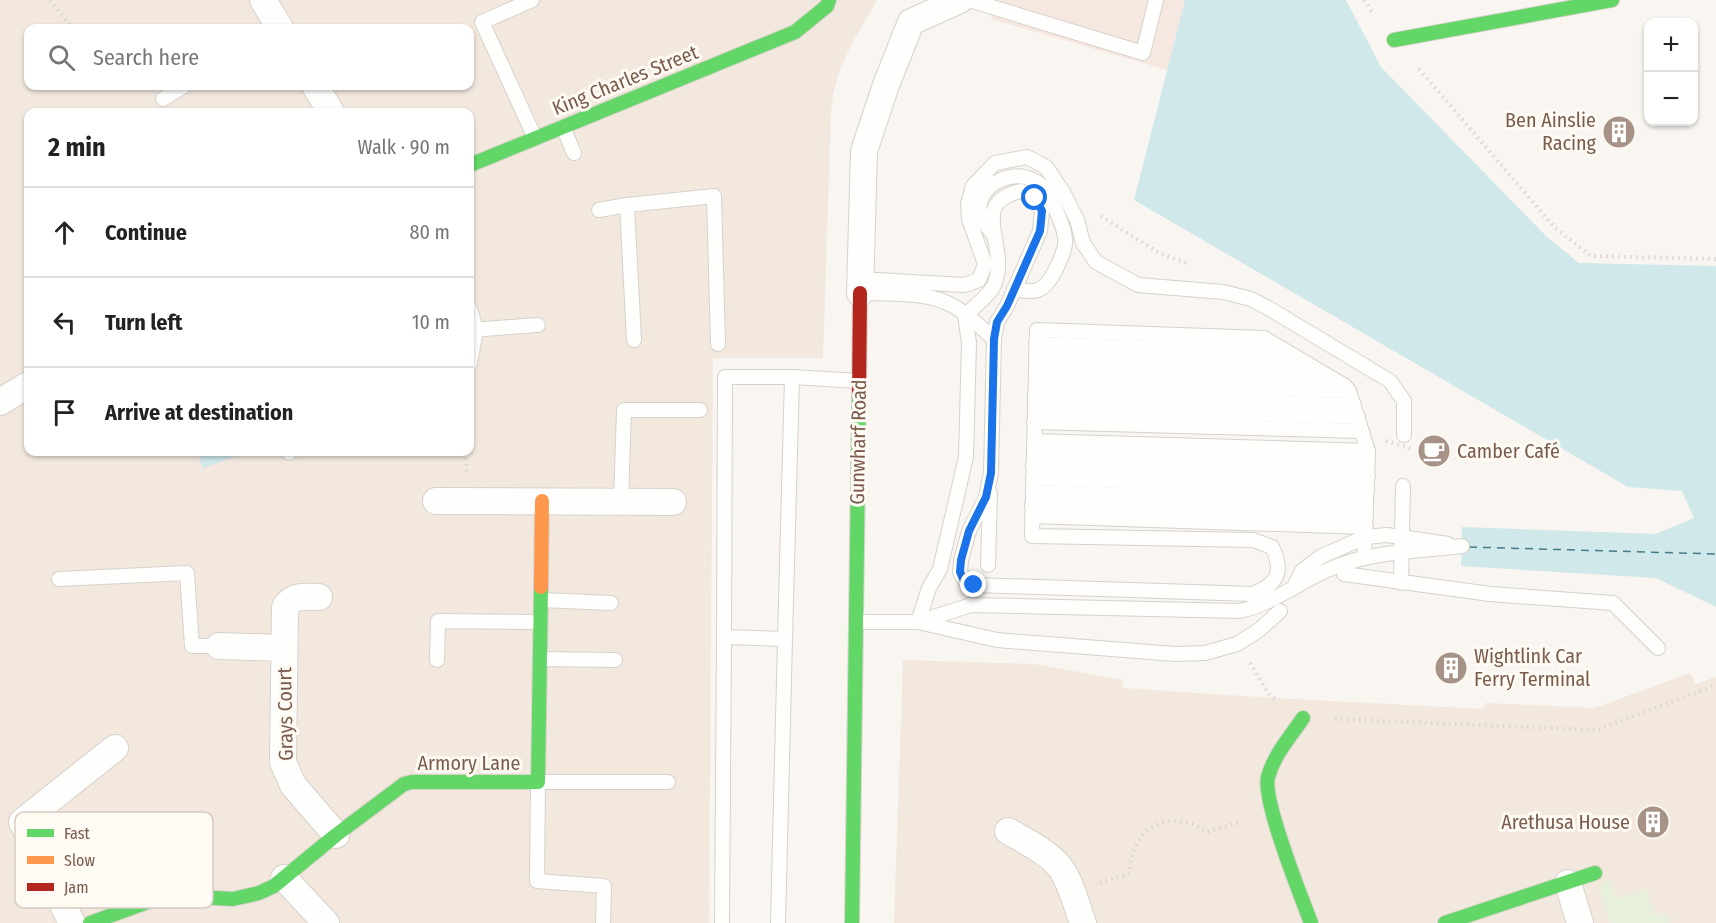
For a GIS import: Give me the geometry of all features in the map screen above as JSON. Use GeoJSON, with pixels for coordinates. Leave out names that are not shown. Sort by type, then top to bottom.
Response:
{"type":"FeatureCollection","features":[{"type":"Feature","properties":{"kind":"street"},"geometry":{"type":"LineString","coordinates":[[263,0],[276,24]]}},
{"type":"Feature","properties":{"kind":"street","name":"King Charles Street"},"geometry":{"type":"LineString","coordinates":[[474,163],[795,32],[827,6],[830,0]]}},
{"type":"Feature","properties":{"kind":"street","name":"Gunwharf Road"},"geometry":{"type":"LineString","coordinates":[[852,923],[860,286],[864,151],[886,85],[911,22],[960,0]]}},
{"type":"Feature","properties":{"kind":"street"},"geometry":{"type":"LineString","coordinates":[[1394,40],[1503,10],[1612,0]]}},
{"type":"Feature","properties":{"kind":"street"},"geometry":{"type":"LineString","coordinates":[[317,90],[329,108]]}},
{"type":"Feature","properties":{"kind":"street"},"geometry":{"type":"LineString","coordinates":[[0,402],[24,387]]}},
{"type":"Feature","properties":{"kind":"street"},"geometry":{"type":"LineString","coordinates":[[436,501],[673,502]]}},
{"type":"Feature","properties":{"kind":"street","name":"Armory Lane"},"geometry":{"type":"LineString","coordinates":[[213,898],[242,899],[263,892],[284,878],[390,793],[412,782],[538,782],[542,501]]}},
{"type":"Feature","properties":{"kind":"street","name":"Grays Court"},"geometry":{"type":"LineString","coordinates":[[320,597],[297,597],[288,602],[285,612],[283,762],[293,785],[336,835]]}},
{"type":"Feature","properties":{"kind":"street","name":"Grays Court"},"geometry":{"type":"LineString","coordinates":[[219,646],[284,648]]}},
{"type":"Feature","properties":{"kind":"street"},"geometry":{"type":"LineString","coordinates":[[1303,718],[1277,754],[1269,770],[1267,790],[1272,812],[1311,923]]}},
{"type":"Feature","properties":{"kind":"street"},"geometry":{"type":"LineString","coordinates":[[35,812],[115,748]]}},
{"type":"Feature","properties":{"kind":"street"},"geometry":{"type":"LineString","coordinates":[[1008,831],[1052,860],[1063,872],[1083,923]]}},
{"type":"Feature","properties":{"kind":"street"},"geometry":{"type":"LineString","coordinates":[[1446,923],[1595,873]]}},
{"type":"Feature","properties":{"kind":"street"},"geometry":{"type":"LineString","coordinates":[[284,878],[326,923]]}},
{"type":"Feature","properties":{"kind":"street"},"geometry":{"type":"LineString","coordinates":[[1568,883],[1580,923]]}},
{"type":"Feature","properties":{"kind":"street"},"geometry":{"type":"LineString","coordinates":[[65,908],[72,923]]}},
{"type":"Feature","properties":{"kind":"street","name":"Armory Lane"},"geometry":{"type":"LineString","coordinates":[[90,923],[114,919],[140,908]]}},
{"type":"Feature","properties":{"kind":"lane"},"geometry":{"type":"LineString","coordinates":[[532,0],[482,22],[535,138]]}},
{"type":"Feature","properties":{"kind":"lane"},"geometry":{"type":"LineString","coordinates":[[969,0],[1143,53],[1156,0]]}},
{"type":"Feature","properties":{"kind":"lane"},"geometry":{"type":"LineString","coordinates":[[163,99],[178,90]]}},
{"type":"Feature","properties":{"kind":"lane"},"geometry":{"type":"LineString","coordinates":[[563,127],[574,153]]}},
{"type":"Feature","properties":{"kind":"lane"},"geometry":{"type":"LineString","coordinates":[[860,286],[964,285],[979,280],[985,264],[969,219],[968,204],[973,186],[995,163],[1027,157],[1046,167],[1063,192],[1077,220],[1083,243],[1096,262],[1138,285],[1223,292],[1251,299],[1270,309],[1390,381],[1404,401],[1404,435]]}},
{"type":"Feature","properties":{"kind":"lane"},"geometry":{"type":"LineString","coordinates":[[996,238],[981,218],[981,205],[987,189],[1003,178],[1024,176],[1040,184],[1048,193],[1066,234],[1063,255],[1050,280],[1041,290],[1029,292],[1014,289]]}},
{"type":"Feature","properties":{"kind":"lane"},"geometry":{"type":"LineString","coordinates":[[965,315],[994,286],[999,266],[992,223],[994,206],[1005,194],[1021,191],[1035,198],[1042,211],[1040,231],[997,322],[994,339],[988,564]]}},
{"type":"Feature","properties":{"kind":"lane"},"geometry":{"type":"LineString","coordinates":[[599,210],[714,196],[718,344]]}},
{"type":"Feature","properties":{"kind":"lane"},"geometry":{"type":"LineString","coordinates":[[627,205],[634,340]]}},
{"type":"Feature","properties":{"kind":"lane"},"geometry":{"type":"LineString","coordinates":[[860,286],[945,302],[994,339]]}},
{"type":"Feature","properties":{"kind":"lane"},"geometry":{"type":"LineString","coordinates":[[918,622],[930,588],[940,569],[966,457],[969,343],[965,315]]}},
{"type":"Feature","properties":{"kind":"lane"},"geometry":{"type":"LineString","coordinates":[[474,330],[538,325]]}},
{"type":"Feature","properties":{"kind":"lane"},"geometry":{"type":"LineString","coordinates":[[991,473],[986,497],[969,531],[961,560],[960,572],[964,581],[974,585],[1253,594],[1268,588],[1276,576],[1278,560],[1272,547],[1253,540],[1032,536],[1037,330],[1264,338],[1345,386],[1349,391],[1362,431],[1367,495],[1364,557]]}},
{"type":"Feature","properties":{"kind":"lane"},"geometry":{"type":"LineString","coordinates":[[1035,383],[1310,365]]}},
{"type":"Feature","properties":{"kind":"lane"},"geometry":{"type":"LineString","coordinates":[[722,923],[725,377],[792,377],[859,381]]}},
{"type":"Feature","properties":{"kind":"lane"},"geometry":{"type":"LineString","coordinates":[[778,923],[792,377]]}},
{"type":"Feature","properties":{"kind":"lane"},"geometry":{"type":"LineString","coordinates":[[1035,383],[1332,378]]}},
{"type":"Feature","properties":{"kind":"lane"},"geometry":{"type":"LineString","coordinates":[[1035,383],[1349,391]]}},
{"type":"Feature","properties":{"kind":"lane"},"geometry":{"type":"LineString","coordinates":[[1035,383],[1356,411]]}},
{"type":"Feature","properties":{"kind":"lane"},"geometry":{"type":"LineString","coordinates":[[1035,383],[1183,425],[1362,431]]}},
{"type":"Feature","properties":{"kind":"lane"},"geometry":{"type":"LineString","coordinates":[[621,502],[624,410],[700,410]]}},
{"type":"Feature","properties":{"kind":"lane"},"geometry":{"type":"LineString","coordinates":[[1033,479],[1367,495]]}},
{"type":"Feature","properties":{"kind":"lane"},"geometry":{"type":"LineString","coordinates":[[1033,479],[1367,495]]}},
{"type":"Feature","properties":{"kind":"lane"},"geometry":{"type":"LineString","coordinates":[[1033,479],[1367,495]]}},
{"type":"Feature","properties":{"kind":"lane"},"geometry":{"type":"LineString","coordinates":[[1033,479],[1367,495]]}},
{"type":"Feature","properties":{"kind":"lane"},"geometry":{"type":"LineString","coordinates":[[1401,583],[1403,486]]}},
{"type":"Feature","properties":{"kind":"lane"},"geometry":{"type":"LineString","coordinates":[[918,622],[971,606],[1240,611],[1258,607],[1319,573],[1364,557],[1462,546],[1387,535],[1367,495]]}},
{"type":"Feature","properties":{"kind":"lane"},"geometry":{"type":"LineString","coordinates":[[1294,587],[1302,571],[1320,556],[1367,495]]}},
{"type":"Feature","properties":{"kind":"lane"},"geometry":{"type":"LineString","coordinates":[[59,579],[187,573],[192,646],[219,646]]}},
{"type":"Feature","properties":{"kind":"lane"},"geometry":{"type":"LineString","coordinates":[[1344,574],[1490,594],[1613,603],[1658,648]]}},
{"type":"Feature","properties":{"kind":"lane"},"geometry":{"type":"LineString","coordinates":[[541,600],[611,603]]}},
{"type":"Feature","properties":{"kind":"lane"},"geometry":{"type":"LineString","coordinates":[[856,622],[918,622],[997,640],[1175,654],[1205,652],[1237,644],[1259,630],[1280,611]]}},
{"type":"Feature","properties":{"kind":"lane"},"geometry":{"type":"LineString","coordinates":[[437,660],[438,621],[540,622]]}},
{"type":"Feature","properties":{"kind":"lane"},"geometry":{"type":"LineString","coordinates":[[724,637],[785,639]]}},
{"type":"Feature","properties":{"kind":"lane"},"geometry":{"type":"LineString","coordinates":[[540,659],[615,660]]}},
{"type":"Feature","properties":{"kind":"lane"},"geometry":{"type":"LineString","coordinates":[[603,923],[604,886],[537,881],[538,782],[668,782]]}},
{"type":"Feature","properties":{"kind":"path"},"geometry":{"type":"LineString","coordinates":[[50,0],[69,24]]}},
{"type":"Feature","properties":{"kind":"path"},"geometry":{"type":"LineString","coordinates":[[1394,40],[1555,228],[1591,256],[1716,259]]}},
{"type":"Feature","properties":{"kind":"path"},"geometry":{"type":"LineString","coordinates":[[1386,441],[1412,449]]}},
{"type":"Feature","properties":{"kind":"path"},"geometry":{"type":"LineString","coordinates":[[1237,644],[1269,694],[1303,718],[1597,730],[1716,685]]}},
{"type":"Feature","properties":{"kind":"path"},"geometry":{"type":"LineString","coordinates":[[1071,892],[1130,873],[1130,860],[1134,848],[1146,831],[1156,825],[1175,820],[1188,822],[1207,832],[1272,812]]}},
{"type":"Feature","properties":{"kind":"shaded area"},"geometry":{"type":"Polygon","coordinates":[[[0,0],[877,0],[851,45],[838,75],[833,95],[823,358],[713,358],[709,923],[0,923],[0,0]]]}},
{"type":"Feature","properties":{"kind":"shaded area"},"geometry":{"type":"Polygon","coordinates":[[[1000,0],[1185,0],[1167,70],[991,19],[1000,0]]]}},
{"type":"Feature","properties":{"kind":"shaded area"},"geometry":{"type":"Polygon","coordinates":[[[903,660],[1034,664],[1123,680],[1123,688],[1484,709],[1485,703],[1595,708],[1690,673],[1696,684],[1716,677],[1716,923],[894,923],[903,660]]]}},
{"type":"Feature","properties":{"kind":"green space"},"geometry":{"type":"Polygon","coordinates":[[[1610,879],[1617,898],[1646,889],[1655,916],[1666,913],[1669,923],[1610,923],[1599,886],[1610,879]]]}},
{"type":"Feature","properties":{"kind":"water"},"geometry":{"type":"Polygon","coordinates":[[[1185,0],[1346,0],[1381,67],[1547,237],[1579,263],[1716,266],[1716,607],[1656,578],[1461,566],[1462,527],[1656,534],[1694,518],[1682,491],[1628,487],[1134,200],[1185,0]]]}},
{"type":"Feature","properties":{"kind":"water"},"geometry":{"type":"Polygon","coordinates":[[[198,456],[236,456],[203,468],[198,456]]]}},
{"type":"Feature","properties":{"kind":"ferry route"},"geometry":{"type":"LineString","coordinates":[[1469,547],[1716,554]]}},
{"type":"Feature","properties":{"kind":"traffic: fast"},"geometry":{"type":"LineString","coordinates":[[474,163],[795,32],[827,6],[829,0]]}},
{"type":"Feature","properties":{"kind":"traffic: fast"},"geometry":{"type":"LineString","coordinates":[[1394,40],[1612,0]]}},
{"type":"Feature","properties":{"kind":"traffic: fast"},"geometry":{"type":"LineString","coordinates":[[852,923],[859,395]]}},
{"type":"Feature","properties":{"kind":"traffic: fast"},"geometry":{"type":"LineString","coordinates":[[213,898],[233,899],[259,893],[274,886],[336,835],[404,784],[412,782],[538,782],[541,587]]}},
{"type":"Feature","properties":{"kind":"traffic: fast"},"geometry":{"type":"LineString","coordinates":[[1303,718],[1274,761],[1268,777],[1268,789],[1276,826],[1311,923]]}},
{"type":"Feature","properties":{"kind":"traffic: fast"},"geometry":{"type":"LineString","coordinates":[[1445,923],[1595,873]]}},
{"type":"Feature","properties":{"kind":"traffic: fast"},"geometry":{"type":"LineString","coordinates":[[90,923],[131,908]]}},
{"type":"Feature","properties":{"kind":"traffic: slow"},"geometry":{"type":"LineString","coordinates":[[541,587],[542,501]]}},
{"type":"Feature","properties":{"kind":"traffic: jam"},"geometry":{"type":"LineString","coordinates":[[859,395],[860,293]]}},
{"type":"Feature","properties":{"kind":"place","name":"Ben Ainslie Racing"},"geometry":{"type":"Point","coordinates":[1619,132]}},
{"type":"Feature","properties":{"kind":"place","name":"Camber Café"},"geometry":{"type":"Point","coordinates":[1434,451]}},
{"type":"Feature","properties":{"kind":"place","name":"Wightlink Car Ferry Terminal"},"geometry":{"type":"Point","coordinates":[1451,668]}},
{"type":"Feature","properties":{"kind":"place","name":"Arethusa House"},"geometry":{"type":"Point","coordinates":[1653,822]}},
{"type":"Feature","properties":{"kind":"route"},"geometry":{"type":"LineString","coordinates":[[974,585],[964,581],[960,572],[969,531],[986,497],[991,473],[994,339],[997,322],[1007,306],[1040,231],[1042,211],[1035,198]]}}]}
